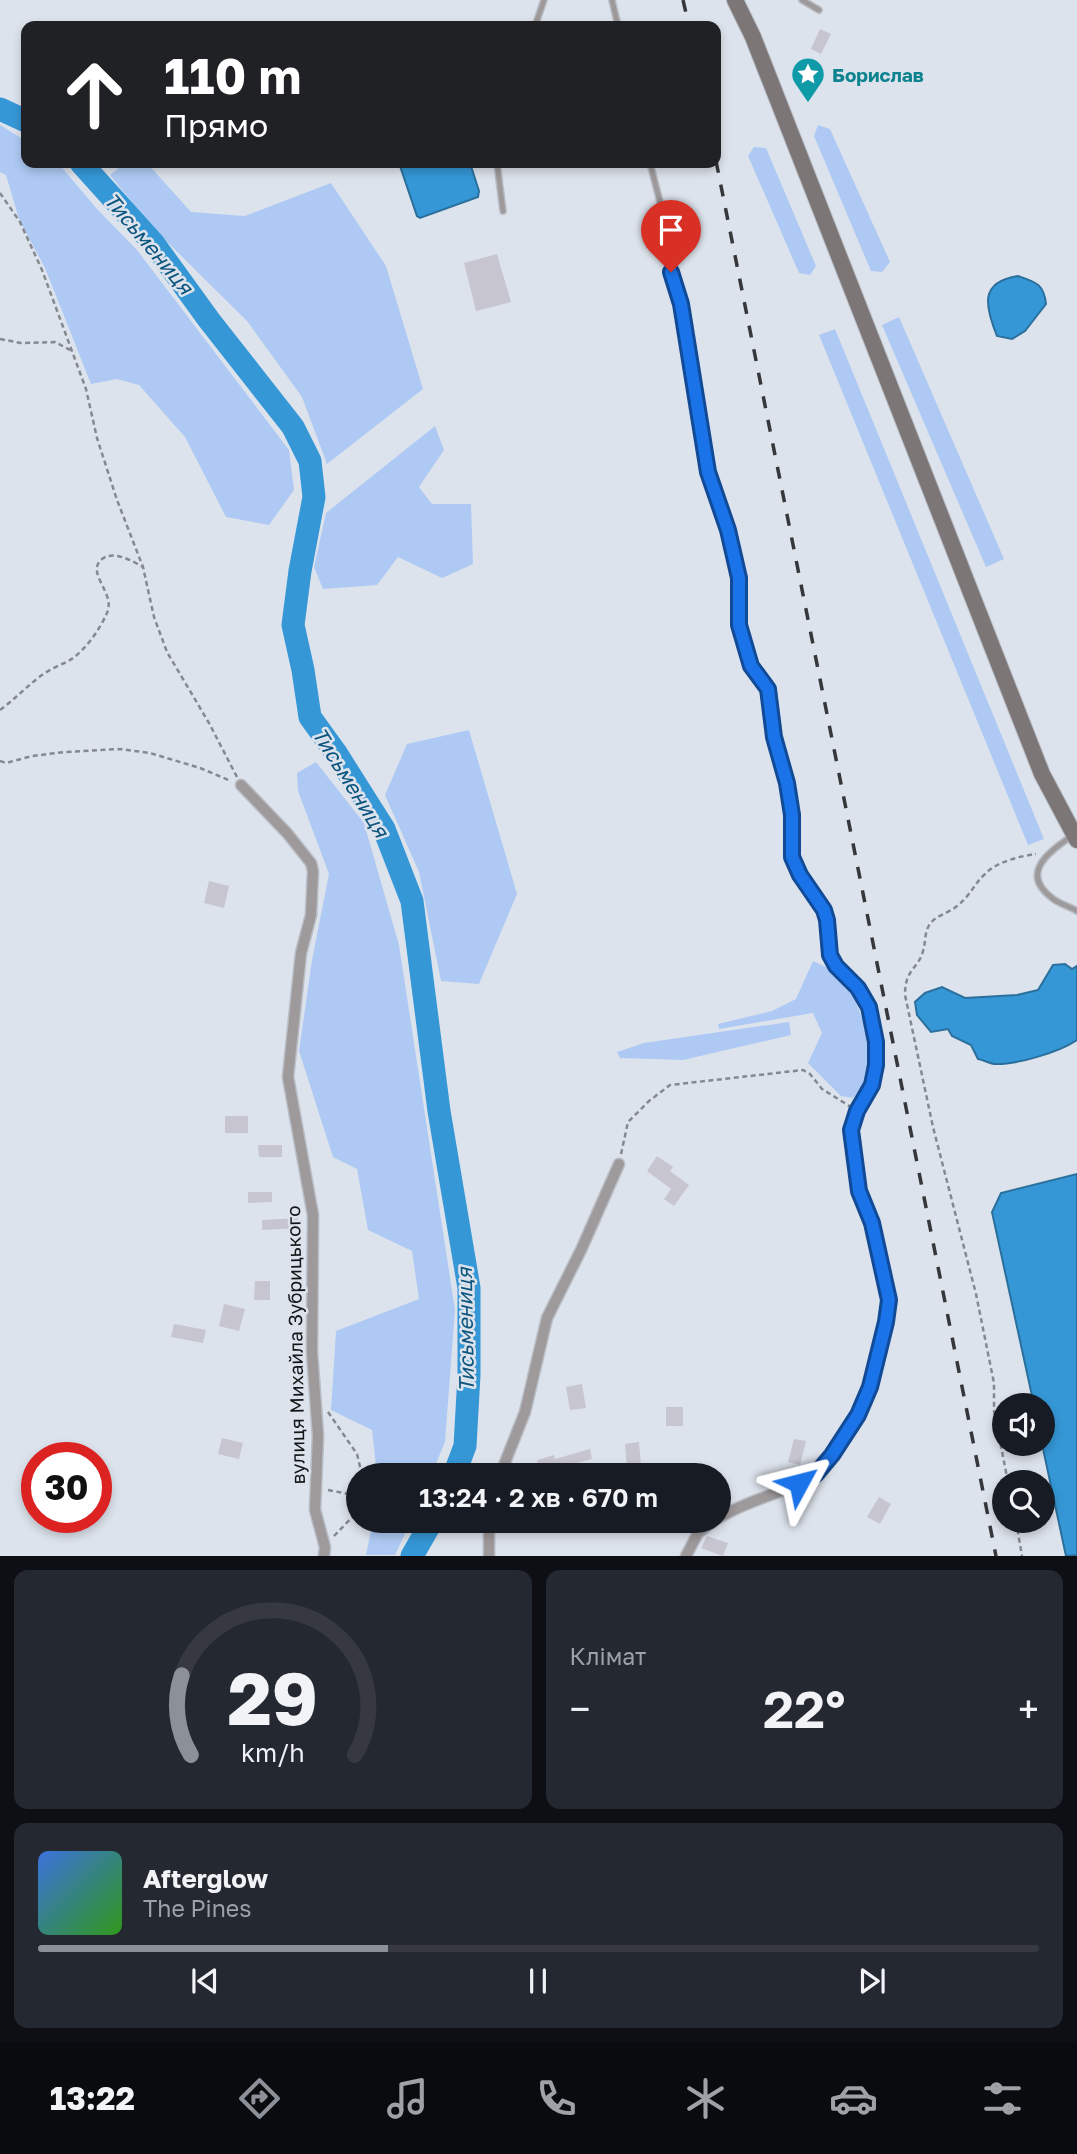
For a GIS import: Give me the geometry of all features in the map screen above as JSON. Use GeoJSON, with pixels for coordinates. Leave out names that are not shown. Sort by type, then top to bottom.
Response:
{"type":"FeatureCollection","features":[{"type":"Feature","properties":{"kind":"main road"},"geometry":{"type":"LineString","coordinates":[[735,0],[753,37],[1042,774],[1075,837]]}},
{"type":"Feature","properties":{"kind":"street","name":"вулиця Михайла Зубрицького"},"geometry":{"type":"LineString","coordinates":[[241,785],[287,833],[313,871],[311,915],[301,953],[288,1077],[313,1215],[312,1352],[318,1436],[315,1510],[324,1551]]}},
{"type":"Feature","properties":{"kind":"street"},"geometry":{"type":"LineString","coordinates":[[505,1463],[525,1412],[547,1318],[619,1164]]}},
{"type":"Feature","properties":{"kind":"street"},"geometry":{"type":"LineString","coordinates":[[731,1511],[751,1500],[816,1474],[832,1455],[858,1415],[870,1387],[889,1300]]}},
{"type":"Feature","properties":{"kind":"street"},"geometry":{"type":"LineString","coordinates":[[489,1533],[489,1556]]}},
{"type":"Feature","properties":{"kind":"street"},"geometry":{"type":"LineString","coordinates":[[686,1556],[698,1533]]}},
{"type":"Feature","properties":{"kind":"lane"},"geometry":{"type":"LineString","coordinates":[[537,21],[544,0]]}},
{"type":"Feature","properties":{"kind":"lane"},"geometry":{"type":"LineString","coordinates":[[612,0],[617,21]]}},
{"type":"Feature","properties":{"kind":"lane"},"geometry":{"type":"LineString","coordinates":[[802,0],[819,9]]}},
{"type":"Feature","properties":{"kind":"lane"},"geometry":{"type":"LineString","coordinates":[[498,168],[502,211]]}},
{"type":"Feature","properties":{"kind":"lane"},"geometry":{"type":"LineString","coordinates":[[651,168],[670,241],[671,272],[681,304],[708,472],[728,530],[739,578],[739,625],[751,666],[768,689],[774,737],[787,783],[792,815],[792,857],[800,875],[824,910],[830,955],[836,966],[858,988],[869,1007],[876,1042],[876,1065],[872,1085],[857,1111],[851,1130],[859,1191],[872,1223],[889,1300]]}},
{"type":"Feature","properties":{"kind":"lane"},"geometry":{"type":"LineString","coordinates":[[1075,837],[1046,855],[1037,874],[1038,885],[1053,900],[1077,911]]}},
{"type":"Feature","properties":{"kind":"path"},"geometry":{"type":"LineString","coordinates":[[0,193],[20,222],[43,270],[86,389],[97,438],[143,567],[154,617],[167,652],[209,723],[241,785]]}},
{"type":"Feature","properties":{"kind":"path"},"geometry":{"type":"LineString","coordinates":[[0,339],[21,343],[55,342],[72,351]]}},
{"type":"Feature","properties":{"kind":"path"},"geometry":{"type":"LineString","coordinates":[[0,710],[46,672],[81,652],[107,613],[109,603],[106,591],[96,575],[97,565],[103,558],[110,556],[126,559],[143,567]]}},
{"type":"Feature","properties":{"kind":"path"},"geometry":{"type":"LineString","coordinates":[[0,761],[6,763],[32,755],[120,750],[150,753],[200,768],[241,785]]}},
{"type":"Feature","properties":{"kind":"path"},"geometry":{"type":"LineString","coordinates":[[1006,1470],[994,1411],[994,1383],[976,1294],[933,1126],[905,986],[907,975],[923,951],[926,932],[933,921],[971,895],[988,870],[1022,856],[1046,855]]}},
{"type":"Feature","properties":{"kind":"path"},"geometry":{"type":"LineString","coordinates":[[619,1164],[628,1122],[670,1085],[803,1070],[810,1074],[822,1089],[857,1111]]}},
{"type":"Feature","properties":{"kind":"path"},"geometry":{"type":"LineString","coordinates":[[315,1396],[357,1454],[359,1463]]}},
{"type":"Feature","properties":{"kind":"path"},"geometry":{"type":"LineString","coordinates":[[316,1488],[346,1494]]}},
{"type":"Feature","properties":{"kind":"path"},"geometry":{"type":"LineString","coordinates":[[324,1551],[346,1525]]}},
{"type":"Feature","properties":{"kind":"path"},"geometry":{"type":"LineString","coordinates":[[1018,1533],[1022,1556]]}},
{"type":"Feature","properties":{"kind":"shaded area"},"geometry":{"type":"Polygon","coordinates":[[[0,125],[21,138],[21,168],[62,168],[137,250],[289,450],[294,490],[269,525],[226,517],[185,437],[139,385],[117,379],[91,384],[45,268],[19,219],[6,175],[0,172],[0,125]]]}},
{"type":"Feature","properties":{"kind":"shaded area"},"geometry":{"type":"Polygon","coordinates":[[[818,125],[830,129],[890,262],[882,272],[871,271],[814,136],[818,125]]]}},
{"type":"Feature","properties":{"kind":"shaded area"},"geometry":{"type":"Polygon","coordinates":[[[754,147],[766,148],[816,266],[810,275],[799,273],[748,156],[754,147]]]}},
{"type":"Feature","properties":{"kind":"shaded area"},"geometry":{"type":"Polygon","coordinates":[[[119,168],[151,168],[191,212],[245,216],[331,183],[386,266],[423,389],[327,464],[302,397],[247,321],[150,225],[110,175],[119,168]]]}},
{"type":"Feature","properties":{"kind":"shaded area"},"geometry":{"type":"Polygon","coordinates":[[[899,317],[1004,559],[986,567],[882,325],[899,317]]]}},
{"type":"Feature","properties":{"kind":"shaded area"},"geometry":{"type":"Polygon","coordinates":[[[835,329],[1044,839],[1028,845],[819,335],[835,329]]]}},
{"type":"Feature","properties":{"kind":"shaded area"},"geometry":{"type":"Polygon","coordinates":[[[435,426],[444,450],[419,487],[432,504],[471,504],[473,564],[442,578],[398,557],[377,585],[323,589],[314,567],[326,513],[435,426]]]}},
{"type":"Feature","properties":{"kind":"shaded area"},"geometry":{"type":"Polygon","coordinates":[[[469,730],[517,894],[479,984],[441,981],[419,872],[385,795],[407,744],[469,730]]]}},
{"type":"Feature","properties":{"kind":"shaded area"},"geometry":{"type":"Polygon","coordinates":[[[316,762],[364,823],[399,945],[455,1310],[445,1442],[436,1463],[376,1463],[372,1430],[331,1410],[336,1331],[419,1299],[412,1251],[368,1230],[357,1169],[333,1157],[299,1051],[312,960],[329,874],[298,791],[297,773],[316,762]]]}},
{"type":"Feature","properties":{"kind":"shaded area"},"geometry":{"type":"Polygon","coordinates":[[[813,961],[826,967],[854,997],[868,1034],[867,1080],[853,1098],[841,1096],[808,1063],[822,1033],[813,1013],[719,1029],[718,1024],[772,1011],[796,999],[813,961]]]}},
{"type":"Feature","properties":{"kind":"shaded area"},"geometry":{"type":"Polygon","coordinates":[[[789,1022],[791,1035],[683,1060],[620,1058],[617,1052],[644,1043],[789,1022]]]}},
{"type":"Feature","properties":{"kind":"shaded area"},"geometry":{"type":"Polygon","coordinates":[[[371,1533],[405,1533],[395,1555],[366,1555],[371,1533]]]}},
{"type":"Feature","properties":{"kind":"water"},"geometry":{"type":"Polygon","coordinates":[[[401,168],[472,168],[479,191],[478,197],[420,218],[401,168]]]}},
{"type":"Feature","properties":{"kind":"water"},"geometry":{"type":"Polygon","coordinates":[[[1018,276],[1041,288],[1046,304],[1025,331],[1012,339],[997,336],[988,297],[997,284],[1018,276]]]}},
{"type":"Feature","properties":{"kind":"water"},"geometry":{"type":"Polygon","coordinates":[[[1065,964],[1072,969],[1077,966],[1077,1040],[1049,1053],[1026,1060],[992,1064],[978,1059],[971,1045],[952,1036],[948,1029],[931,1032],[917,1015],[915,1002],[925,993],[942,987],[965,998],[1017,995],[1038,990],[1053,965],[1065,964]]]}},
{"type":"Feature","properties":{"kind":"water"},"geometry":{"type":"Polygon","coordinates":[[[1077,1174],[1077,1555],[1066,1556],[1055,1505],[1055,1470],[1048,1470],[1045,1456],[1055,1456],[1055,1393],[1031,1393],[992,1212],[1001,1193],[1077,1174]]]}},
{"type":"Feature","properties":{"kind":"building"},"geometry":{"type":"Polygon","coordinates":[[[820,29],[831,34],[821,54],[811,49],[820,29]]]}},
{"type":"Feature","properties":{"kind":"building"},"geometry":{"type":"Polygon","coordinates":[[[497,254],[511,302],[476,311],[464,263],[497,254]]]}},
{"type":"Feature","properties":{"kind":"building"},"geometry":{"type":"Polygon","coordinates":[[[209,881],[229,886],[224,908],[204,903],[209,881]]]}},
{"type":"Feature","properties":{"kind":"building"},"geometry":{"type":"Polygon","coordinates":[[[225,1116],[248,1116],[248,1133],[225,1133],[225,1116]]]}},
{"type":"Feature","properties":{"kind":"building"},"geometry":{"type":"Polygon","coordinates":[[[258,1145],[282,1145],[282,1157],[259,1157],[258,1145]]]}},
{"type":"Feature","properties":{"kind":"building"},"geometry":{"type":"Polygon","coordinates":[[[657,1156],[673,1167],[670,1171],[689,1185],[674,1206],[664,1199],[671,1189],[647,1171],[657,1156]]]}},
{"type":"Feature","properties":{"kind":"building"},"geometry":{"type":"Polygon","coordinates":[[[248,1192],[272,1192],[272,1202],[248,1203],[248,1192]]]}},
{"type":"Feature","properties":{"kind":"building"},"geometry":{"type":"Polygon","coordinates":[[[298,1218],[299,1228],[262,1230],[262,1220],[298,1218]]]}},
{"type":"Feature","properties":{"kind":"building"},"geometry":{"type":"Polygon","coordinates":[[[255,1281],[270,1281],[270,1300],[254,1300],[255,1281]]]}},
{"type":"Feature","properties":{"kind":"building"},"geometry":{"type":"Polygon","coordinates":[[[224,1304],[245,1309],[239,1331],[219,1326],[224,1304]]]}},
{"type":"Feature","properties":{"kind":"building"},"geometry":{"type":"Polygon","coordinates":[[[174,1324],[206,1330],[203,1343],[171,1337],[174,1324]]]}},
{"type":"Feature","properties":{"kind":"building"},"geometry":{"type":"Polygon","coordinates":[[[582,1384],[586,1408],[570,1410],[566,1387],[582,1384]]]}},
{"type":"Feature","properties":{"kind":"building"},"geometry":{"type":"Polygon","coordinates":[[[666,1407],[683,1407],[683,1426],[666,1426],[666,1407]]]}},
{"type":"Feature","properties":{"kind":"building"},"geometry":{"type":"Polygon","coordinates":[[[222,1438],[243,1443],[239,1459],[218,1454],[222,1438]]]}},
{"type":"Feature","properties":{"kind":"building"},"geometry":{"type":"Polygon","coordinates":[[[794,1439],[806,1441],[800,1465],[788,1462],[794,1439]]]}},
{"type":"Feature","properties":{"kind":"building"},"geometry":{"type":"Polygon","coordinates":[[[639,1442],[641,1463],[627,1463],[625,1444],[639,1442]]]}},
{"type":"Feature","properties":{"kind":"building"},"geometry":{"type":"Polygon","coordinates":[[[590,1449],[592,1459],[577,1463],[538,1463],[537,1460],[554,1455],[555,1459],[590,1449]]]}},
{"type":"Feature","properties":{"kind":"building"},"geometry":{"type":"Polygon","coordinates":[[[879,1497],[891,1504],[880,1524],[867,1517],[879,1497]]]}},
{"type":"Feature","properties":{"kind":"building"},"geometry":{"type":"Polygon","coordinates":[[[707,1536],[728,1543],[723,1556],[701,1548],[707,1536]]]}},
{"type":"Feature","properties":{"kind":"waterway","name":"Тисьмениця"},"geometry":{"type":"LineString","coordinates":[[0,109],[21,119]]}},
{"type":"Feature","properties":{"kind":"waterway","name":"Тисьмениця"},"geometry":{"type":"LineString","coordinates":[[86,168],[154,244],[209,320],[293,427],[310,461],[314,497],[293,625],[310,717],[384,829],[412,901],[439,1111],[469,1288],[469,1375],[465,1446],[459,1463]]}},
{"type":"Feature","properties":{"kind":"waterway","name":"Тисьмениця"},"geometry":{"type":"LineString","coordinates":[[412,1556],[425,1533]]}},
{"type":"Feature","properties":{"kind":"railway"},"geometry":{"type":"LineString","coordinates":[[683,0],[688,21]]}},
{"type":"Feature","properties":{"kind":"railway"},"geometry":{"type":"LineString","coordinates":[[717,168],[996,1556]]}},
{"type":"Feature","properties":{"kind":"place","name":"Борислав"},"geometry":{"type":"Point","coordinates":[808,104]}},
{"type":"Feature","properties":{"kind":"route"},"geometry":{"type":"LineString","coordinates":[[671,272],[681,304],[708,472],[728,530],[739,578],[739,625],[751,666],[768,689],[774,737],[787,783],[792,815],[792,857],[800,875],[824,910],[830,955],[836,966],[858,988],[869,1007],[876,1042],[876,1065],[872,1085],[857,1111],[851,1130],[859,1191],[872,1223],[889,1300],[886,1322],[870,1387],[858,1415],[816,1474],[799,1483]]}}]}
